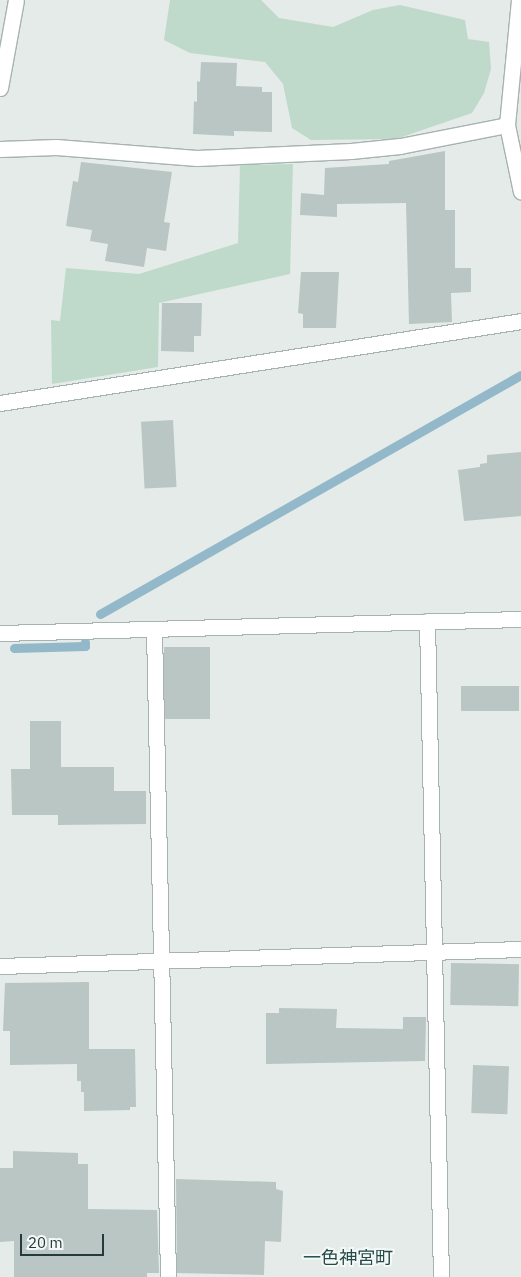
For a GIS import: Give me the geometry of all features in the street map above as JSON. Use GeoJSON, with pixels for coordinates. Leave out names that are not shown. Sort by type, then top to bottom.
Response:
{"type":"FeatureCollection","features":[{"type":"Feature","properties":{"kind":"street"},"geometry":{"type":"LineString","coordinates":[[0,88],[16,0]]}},
{"type":"Feature","properties":{"kind":"street"},"geometry":{"type":"LineString","coordinates":[[519,0],[507,125],[521,192]]}},
{"type":"Feature","properties":{"kind":"street"},"geometry":{"type":"LineString","coordinates":[[0,149],[56,147],[197,158],[332,152],[400,146],[507,125]]}},
{"type":"Feature","properties":{"kind":"street"},"geometry":{"type":"LineString","coordinates":[[0,403],[521,321]]}},
{"type":"Feature","properties":{"kind":"street"},"geometry":{"type":"LineString","coordinates":[[0,633],[521,619]]}},
{"type":"Feature","properties":{"kind":"street"},"geometry":{"type":"LineString","coordinates":[[427,621],[441,1277]]}},
{"type":"Feature","properties":{"kind":"street"},"geometry":{"type":"LineString","coordinates":[[154,629],[168,1277]]}},
{"type":"Feature","properties":{"kind":"street"},"geometry":{"type":"LineString","coordinates":[[0,966],[521,949]]}},
{"type":"Feature","properties":{"kind":"green space"},"geometry":{"type":"Polygon","coordinates":[[[170,0],[261,0],[279,18],[333,27],[373,10],[400,5],[465,20],[468,39],[489,42],[491,69],[484,93],[472,113],[396,139],[311,140],[292,128],[283,84],[265,62],[190,53],[164,40],[170,0]]]}},
{"type":"Feature","properties":{"kind":"green space"},"geometry":{"type":"Polygon","coordinates":[[[293,164],[290,274],[159,303],[158,367],[52,384],[51,320],[60,321],[66,268],[139,274],[238,243],[240,165],[293,164]]]}},
{"type":"Feature","properties":{"kind":"building"},"geometry":{"type":"Polygon","coordinates":[[[201,62],[237,63],[236,86],[262,87],[262,92],[272,92],[272,132],[234,131],[234,136],[193,134],[194,101],[197,102],[197,81],[200,82],[201,62]]]}},
{"type":"Feature","properties":{"kind":"building"},"geometry":{"type":"Polygon","coordinates":[[[445,151],[445,210],[455,210],[455,268],[471,268],[471,292],[451,293],[452,322],[409,324],[406,203],[337,204],[337,217],[300,215],[301,193],[324,195],[325,168],[389,164],[389,161],[445,151]]]}},
{"type":"Feature","properties":{"kind":"building"},"geometry":{"type":"Polygon","coordinates":[[[81,162],[172,172],[164,222],[170,223],[166,251],[147,248],[144,267],[105,261],[108,244],[90,241],[92,230],[66,226],[73,181],[78,182],[81,162]]]}},
{"type":"Feature","properties":{"kind":"building"},"geometry":{"type":"Polygon","coordinates":[[[301,272],[339,272],[336,328],[303,328],[303,314],[298,313],[301,272]]]}},
{"type":"Feature","properties":{"kind":"building"},"geometry":{"type":"Polygon","coordinates":[[[162,303],[202,303],[201,336],[194,336],[194,352],[161,351],[162,303]]]}},
{"type":"Feature","properties":{"kind":"building"},"geometry":{"type":"Polygon","coordinates":[[[173,420],[177,487],[145,489],[141,422],[173,420]]]}},
{"type":"Feature","properties":{"kind":"building"},"geometry":{"type":"Polygon","coordinates":[[[521,452],[521,516],[464,521],[458,470],[480,467],[480,464],[487,463],[487,455],[521,452]]]}},
{"type":"Feature","properties":{"kind":"building"},"geometry":{"type":"Polygon","coordinates":[[[164,647],[210,647],[210,719],[164,719],[164,647]]]}},
{"type":"Feature","properties":{"kind":"building"},"geometry":{"type":"Polygon","coordinates":[[[461,686],[519,686],[519,711],[461,711],[461,686]]]}},
{"type":"Feature","properties":{"kind":"building"},"geometry":{"type":"Polygon","coordinates":[[[30,721],[61,721],[61,767],[114,767],[114,791],[146,791],[146,824],[58,825],[58,815],[12,815],[11,769],[30,769],[30,721]]]}},
{"type":"Feature","properties":{"kind":"building"},"geometry":{"type":"Polygon","coordinates":[[[451,963],[519,964],[518,1006],[450,1005],[451,963]]]}},
{"type":"Feature","properties":{"kind":"building"},"geometry":{"type":"Polygon","coordinates":[[[89,982],[89,1049],[135,1049],[136,1107],[130,1107],[130,1110],[84,1111],[84,1092],[81,1092],[81,1081],[77,1081],[77,1064],[10,1065],[10,1031],[3,1031],[5,983],[89,982]]]}},
{"type":"Feature","properties":{"kind":"building"},"geometry":{"type":"Polygon","coordinates":[[[279,1008],[337,1009],[336,1028],[403,1029],[403,1017],[426,1017],[425,1061],[266,1064],[266,1013],[279,1013],[279,1008]]]}},
{"type":"Feature","properties":{"kind":"building"},"geometry":{"type":"Polygon","coordinates":[[[473,1065],[509,1066],[507,1114],[471,1113],[473,1065]]]}},
{"type":"Feature","properties":{"kind":"building"},"geometry":{"type":"Polygon","coordinates":[[[13,1151],[78,1153],[78,1164],[88,1164],[88,1209],[157,1210],[159,1273],[147,1273],[147,1277],[14,1277],[14,1241],[0,1242],[0,1168],[13,1168],[13,1151]]]}},
{"type":"Feature","properties":{"kind":"building"},"geometry":{"type":"Polygon","coordinates":[[[176,1179],[276,1182],[276,1189],[283,1191],[281,1242],[265,1241],[264,1275],[177,1273],[176,1179]]]}},
{"type":"Feature","properties":{"kind":"waterway"},"geometry":{"type":"LineString","coordinates":[[100,614],[521,375]]}},
{"type":"Feature","properties":{"kind":"waterway"},"geometry":{"type":"LineString","coordinates":[[14,648],[85,646],[85,642]]}},
{"type":"Feature","properties":{"kind":"district","name":"一色神宮町"},"geometry":{"type":"Point","coordinates":[348,1258]}}]}
